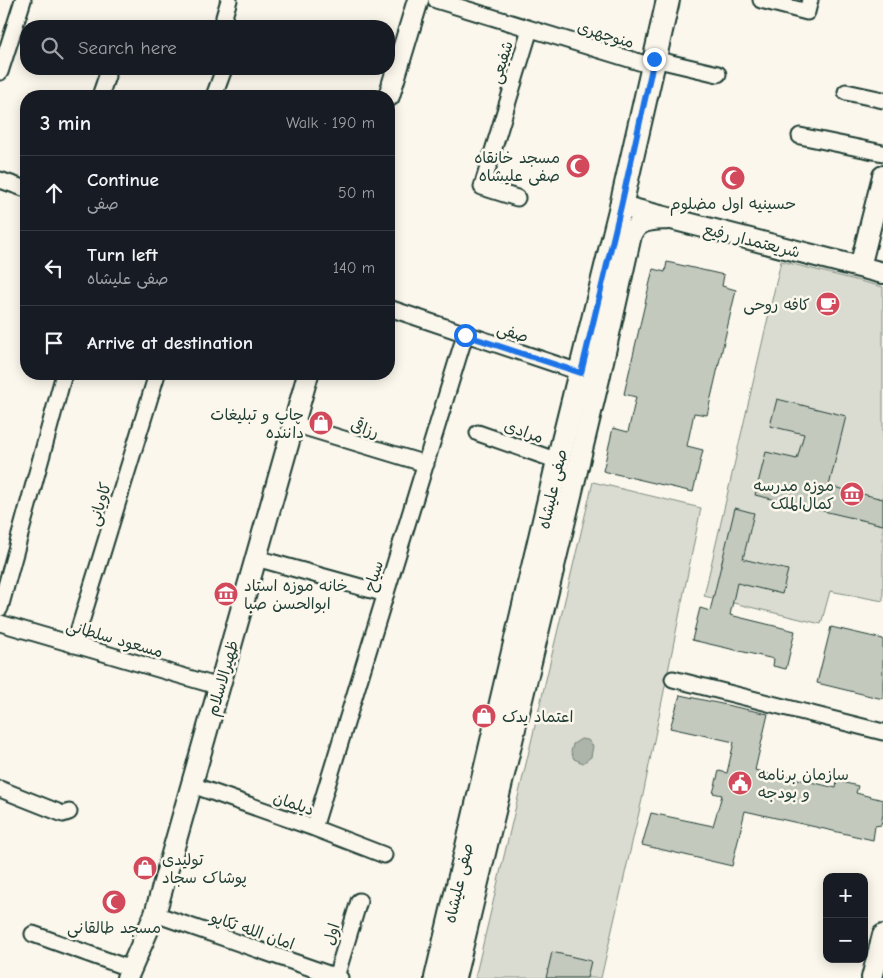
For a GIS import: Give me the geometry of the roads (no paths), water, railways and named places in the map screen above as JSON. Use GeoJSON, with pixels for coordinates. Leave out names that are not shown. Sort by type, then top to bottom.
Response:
{"type":"FeatureCollection","features":[{"type":"Feature","properties":{"kind":"main road","name":"صفی علیشاه"},"geometry":{"type":"LineString","coordinates":[[436,978],[558,461],[590,376],[621,206],[668,0]]}},
{"type":"Feature","properties":{"kind":"street"},"geometry":{"type":"LineString","coordinates":[[0,72],[23,0]]}},
{"type":"Feature","properties":{"kind":"street"},"geometry":{"type":"LineString","coordinates":[[224,17],[229,0]]}},
{"type":"Feature","properties":{"kind":"street"},"geometry":{"type":"LineString","coordinates":[[391,90],[418,0]]}},
{"type":"Feature","properties":{"kind":"street","name":"منوچهری"},"geometry":{"type":"LineString","coordinates":[[436,0],[530,29],[653,63],[718,74]]}},
{"type":"Feature","properties":{"kind":"street"},"geometry":{"type":"LineString","coordinates":[[761,0],[809,6]]}},
{"type":"Feature","properties":{"kind":"street","name":"شفیعی"},"geometry":{"type":"LineString","coordinates":[[517,198],[482,187],[530,29]]}},
{"type":"Feature","properties":{"kind":"street"},"geometry":{"type":"LineString","coordinates":[[216,90],[222,75]]}},
{"type":"Feature","properties":{"kind":"street"},"geometry":{"type":"LineString","coordinates":[[102,90],[107,76]]}},
{"type":"Feature","properties":{"kind":"street"},"geometry":{"type":"LineString","coordinates":[[846,92],[883,100]]}},
{"type":"Feature","properties":{"kind":"street"},"geometry":{"type":"LineString","coordinates":[[800,136],[883,153]]}},
{"type":"Feature","properties":{"kind":"street"},"geometry":{"type":"LineString","coordinates":[[860,267],[883,176]]}},
{"type":"Feature","properties":{"kind":"street"},"geometry":{"type":"LineString","coordinates":[[0,180],[20,187]]}},
{"type":"Feature","properties":{"kind":"street","name":"شریعتمدار رفیع"},"geometry":{"type":"LineString","coordinates":[[621,206],[883,273]]}},
{"type":"Feature","properties":{"kind":"street","name":"صفی علیشاه"},"geometry":{"type":"LineString","coordinates":[[455,978],[590,376],[631,235],[636,226],[644,221],[669,219]]}},
{"type":"Feature","properties":{"kind":"street","name":"صفی"},"geometry":{"type":"LineString","coordinates":[[395,310],[590,376]]}},
{"type":"Feature","properties":{"kind":"street","name":"سیاح"},"geometry":{"type":"LineString","coordinates":[[314,828],[465,335]]}},
{"type":"Feature","properties":{"kind":"street"},"geometry":{"type":"LineString","coordinates":[[0,608],[7,558],[62,380]]}},
{"type":"Feature","properties":{"kind":"street","name":"کاویانی"},"geometry":{"type":"LineString","coordinates":[[74,644],[155,380]]}},
{"type":"Feature","properties":{"kind":"street","name":"ظهیرالاسلام"},"geometry":{"type":"LineString","coordinates":[[129,973],[155,914],[306,380]]}},
{"type":"Feature","properties":{"kind":"street","name":"رزاقی"},"geometry":{"type":"LineString","coordinates":[[294,424],[426,464]]}},
{"type":"Feature","properties":{"kind":"street","name":"مرادی"},"geometry":{"type":"LineString","coordinates":[[478,433],[558,461]]}},
{"type":"Feature","properties":{"kind":"street"},"geometry":{"type":"LineString","coordinates":[[256,558],[386,594]]}},
{"type":"Feature","properties":{"kind":"street","name":"مسعود سلطانی"},"geometry":{"type":"LineString","coordinates":[[0,623],[220,686]]}},
{"type":"Feature","properties":{"kind":"street"},"geometry":{"type":"LineString","coordinates":[[673,679],[883,732]]}},
{"type":"Feature","properties":{"kind":"street","name":"دیلمان"},"geometry":{"type":"LineString","coordinates":[[192,785],[314,828],[384,856]]}},
{"type":"Feature","properties":{"kind":"street"},"geometry":{"type":"LineString","coordinates":[[0,789],[63,814],[69,812]]}},
{"type":"Feature","properties":{"kind":"street","name":"اول"},"geometry":{"type":"LineString","coordinates":[[338,977],[359,901]]}},
{"type":"Feature","properties":{"kind":"street","name":"امان الله تکاپو"},"geometry":{"type":"LineString","coordinates":[[155,914],[338,977]]}},
{"type":"Feature","properties":{"kind":"street"},"geometry":{"type":"LineString","coordinates":[[33,934],[129,973]]}},
{"type":"Feature","properties":{"kind":"street"},"geometry":{"type":"LineString","coordinates":[[872,978],[883,935]]}},
{"type":"Feature","properties":{"kind":"place","name":"مسجد خانقاه صفی علیشاه"},"geometry":{"type":"Point","coordinates":[578,166]}},
{"type":"Feature","properties":{"kind":"place","name":"حسینیه اول مضلوم"},"geometry":{"type":"Point","coordinates":[733,178]}},
{"type":"Feature","properties":{"kind":"place","name":"کافه روحی"},"geometry":{"type":"Point","coordinates":[828,304]}},
{"type":"Feature","properties":{"kind":"place","name":"چاپ و تبلیغات داننده"},"geometry":{"type":"Point","coordinates":[321,423]}},
{"type":"Feature","properties":{"kind":"place","name":"موزه مدرسه کمال‌الملک"},"geometry":{"type":"Point","coordinates":[852,494]}},
{"type":"Feature","properties":{"kind":"place","name":"خانه موزه استاد ابوالحسن صبا"},"geometry":{"type":"Point","coordinates":[226,594]}},
{"type":"Feature","properties":{"kind":"place","name":"اعتماد یدک"},"geometry":{"type":"Point","coordinates":[484,716]}},
{"type":"Feature","properties":{"kind":"place","name":"سازمان برنامه و بودجه"},"geometry":{"type":"Point","coordinates":[740,783]}},
{"type":"Feature","properties":{"kind":"place","name":"تولیدی پوشاک سجاد"},"geometry":{"type":"Point","coordinates":[145,868]}},
{"type":"Feature","properties":{"kind":"place","name":"مسجد طالقانی"},"geometry":{"type":"Point","coordinates":[114,902]}}]}
